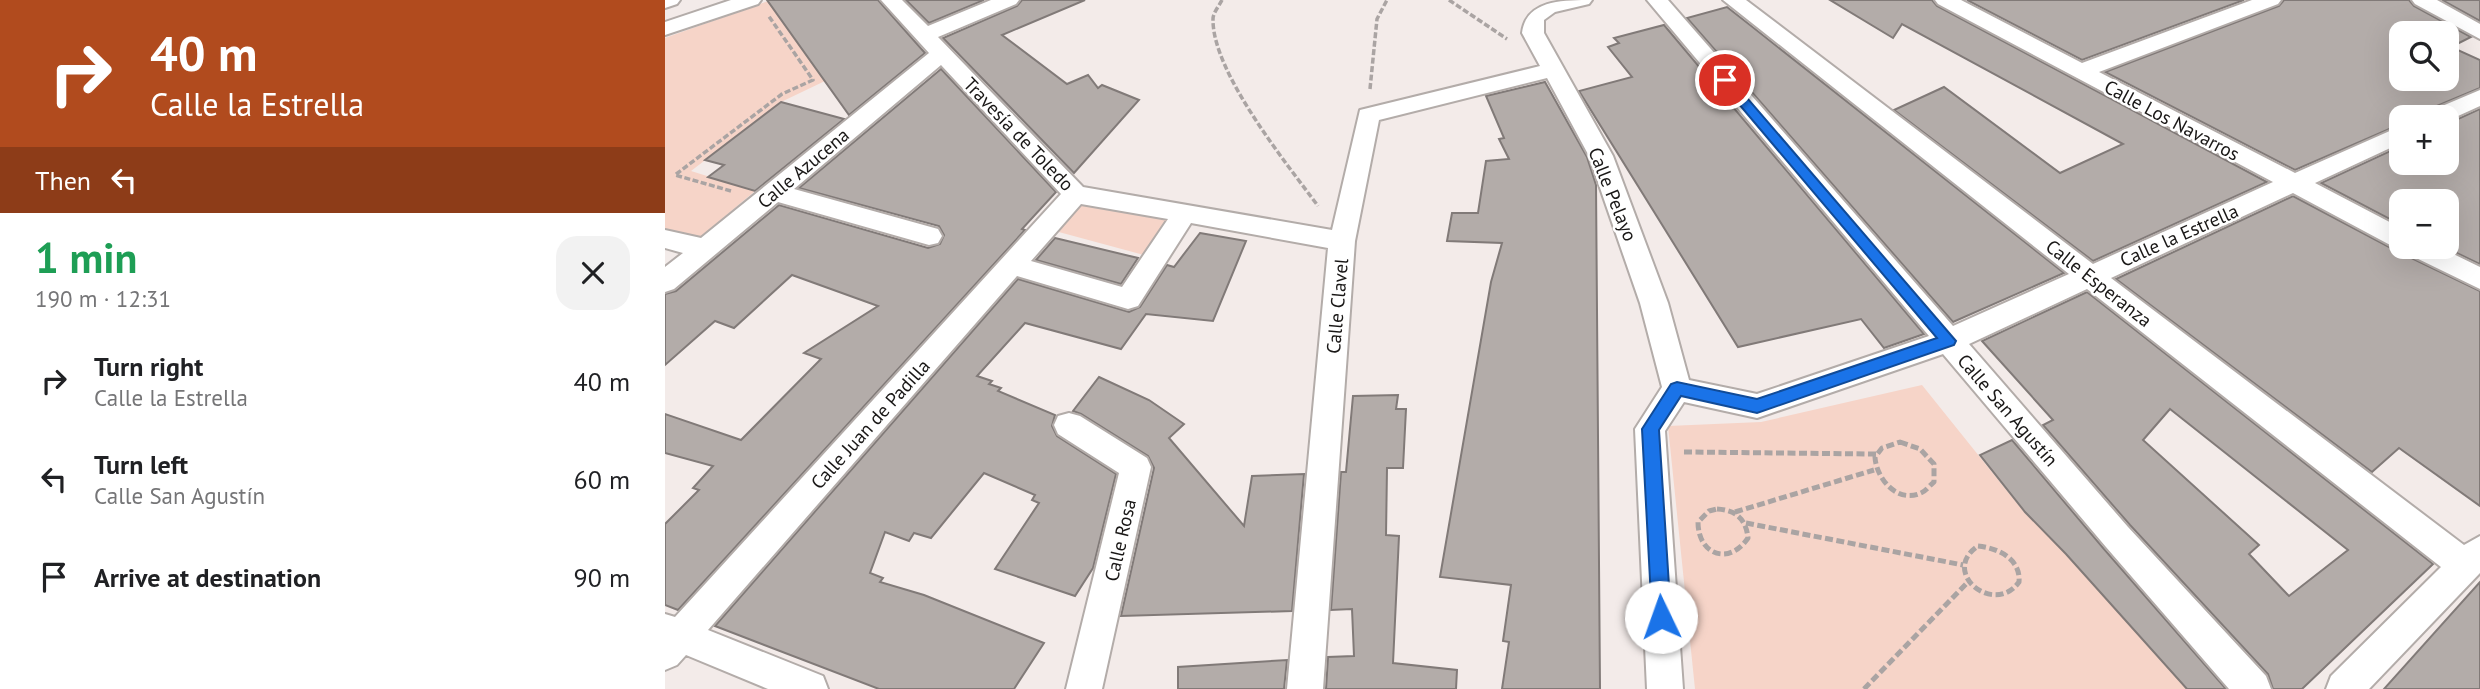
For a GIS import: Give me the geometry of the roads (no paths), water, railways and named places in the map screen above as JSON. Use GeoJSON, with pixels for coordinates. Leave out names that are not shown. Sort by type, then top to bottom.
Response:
{"type":"FeatureCollection","features":[{"type":"Feature","properties":{"kind":"street"},"geometry":{"type":"LineString","coordinates":[[665,2],[670,0]]}},
{"type":"Feature","properties":{"kind":"street"},"geometry":{"type":"LineString","coordinates":[[665,29],[751,0]]}},
{"type":"Feature","properties":{"kind":"street","name":"Travesía de Toledo"},"geometry":{"type":"LineString","coordinates":[[891,0],[1075,194],[1342,241]]}},
{"type":"Feature","properties":{"kind":"street"},"geometry":{"type":"LineString","coordinates":[[924,35],[1009,0]]}},
{"type":"Feature","properties":{"kind":"street","name":"Calle Pelayo"},"geometry":{"type":"LineString","coordinates":[[1582,0],[1548,7],[1534,18],[1533,33],[1601,156],[1654,303],[1677,389]]}},
{"type":"Feature","properties":{"kind":"street","name":"Calle San Agustín"},"geometry":{"type":"LineString","coordinates":[[1657,0],[1948,341],[2253,689]]}},
{"type":"Feature","properties":{"kind":"street","name":"Calle Esperanza"},"geometry":{"type":"LineString","coordinates":[[1733,0],[2089,275],[2472,559]]}},
{"type":"Feature","properties":{"kind":"street","name":"Calle Los Navarros"},"geometry":{"type":"LineString","coordinates":[[1945,0],[2389,233]]}},
{"type":"Feature","properties":{"kind":"street"},"geometry":{"type":"LineString","coordinates":[[2080,71],[2236,5],[2271,0]]}},
{"type":"Feature","properties":{"kind":"street"},"geometry":{"type":"LineString","coordinates":[[2421,0],[2480,33]]}},
{"type":"Feature","properties":{"kind":"street","name":"Calle Azucena"},"geometry":{"type":"LineString","coordinates":[[665,282],[941,54]]}},
{"type":"Feature","properties":{"kind":"street","name":"Calle Clavel"},"geometry":{"type":"LineString","coordinates":[[1305,689],[1342,241],[1368,115],[1553,70]]}},
{"type":"Feature","properties":{"kind":"street"},"geometry":{"type":"LineString","coordinates":[[2459,107],[2480,97]]}},
{"type":"Feature","properties":{"kind":"street","name":"Calle la Estrella"},"geometry":{"type":"LineString","coordinates":[[1677,389],[1757,406],[1948,341],[2389,140]]}},
{"type":"Feature","properties":{"kind":"street","name":"Calle Juan de Padilla"},"geometry":{"type":"LineString","coordinates":[[670,639],[1075,194]]}},
{"type":"Feature","properties":{"kind":"street"},"geometry":{"type":"LineString","coordinates":[[769,196],[929,236]]}},
{"type":"Feature","properties":{"kind":"street"},"geometry":{"type":"LineString","coordinates":[[1011,265],[1128,299],[1185,213]]}},
{"type":"Feature","properties":{"kind":"street"},"geometry":{"type":"LineString","coordinates":[[665,239],[705,249]]}},
{"type":"Feature","properties":{"kind":"street"},"geometry":{"type":"LineString","coordinates":[[2441,259],[2480,279]]}},
{"type":"Feature","properties":{"kind":"street"},"geometry":{"type":"LineString","coordinates":[[1665,689],[1650,429],[1677,389]]}},
{"type":"Feature","properties":{"kind":"street","name":"Calle Rosa"},"geometry":{"type":"LineString","coordinates":[[1069,425],[1136,467],[1084,689]]}},
{"type":"Feature","properties":{"kind":"street"},"geometry":{"type":"LineString","coordinates":[[2344,689],[2472,559]]}},
{"type":"Feature","properties":{"kind":"street"},"geometry":{"type":"LineString","coordinates":[[670,639],[810,689]]}}]}
